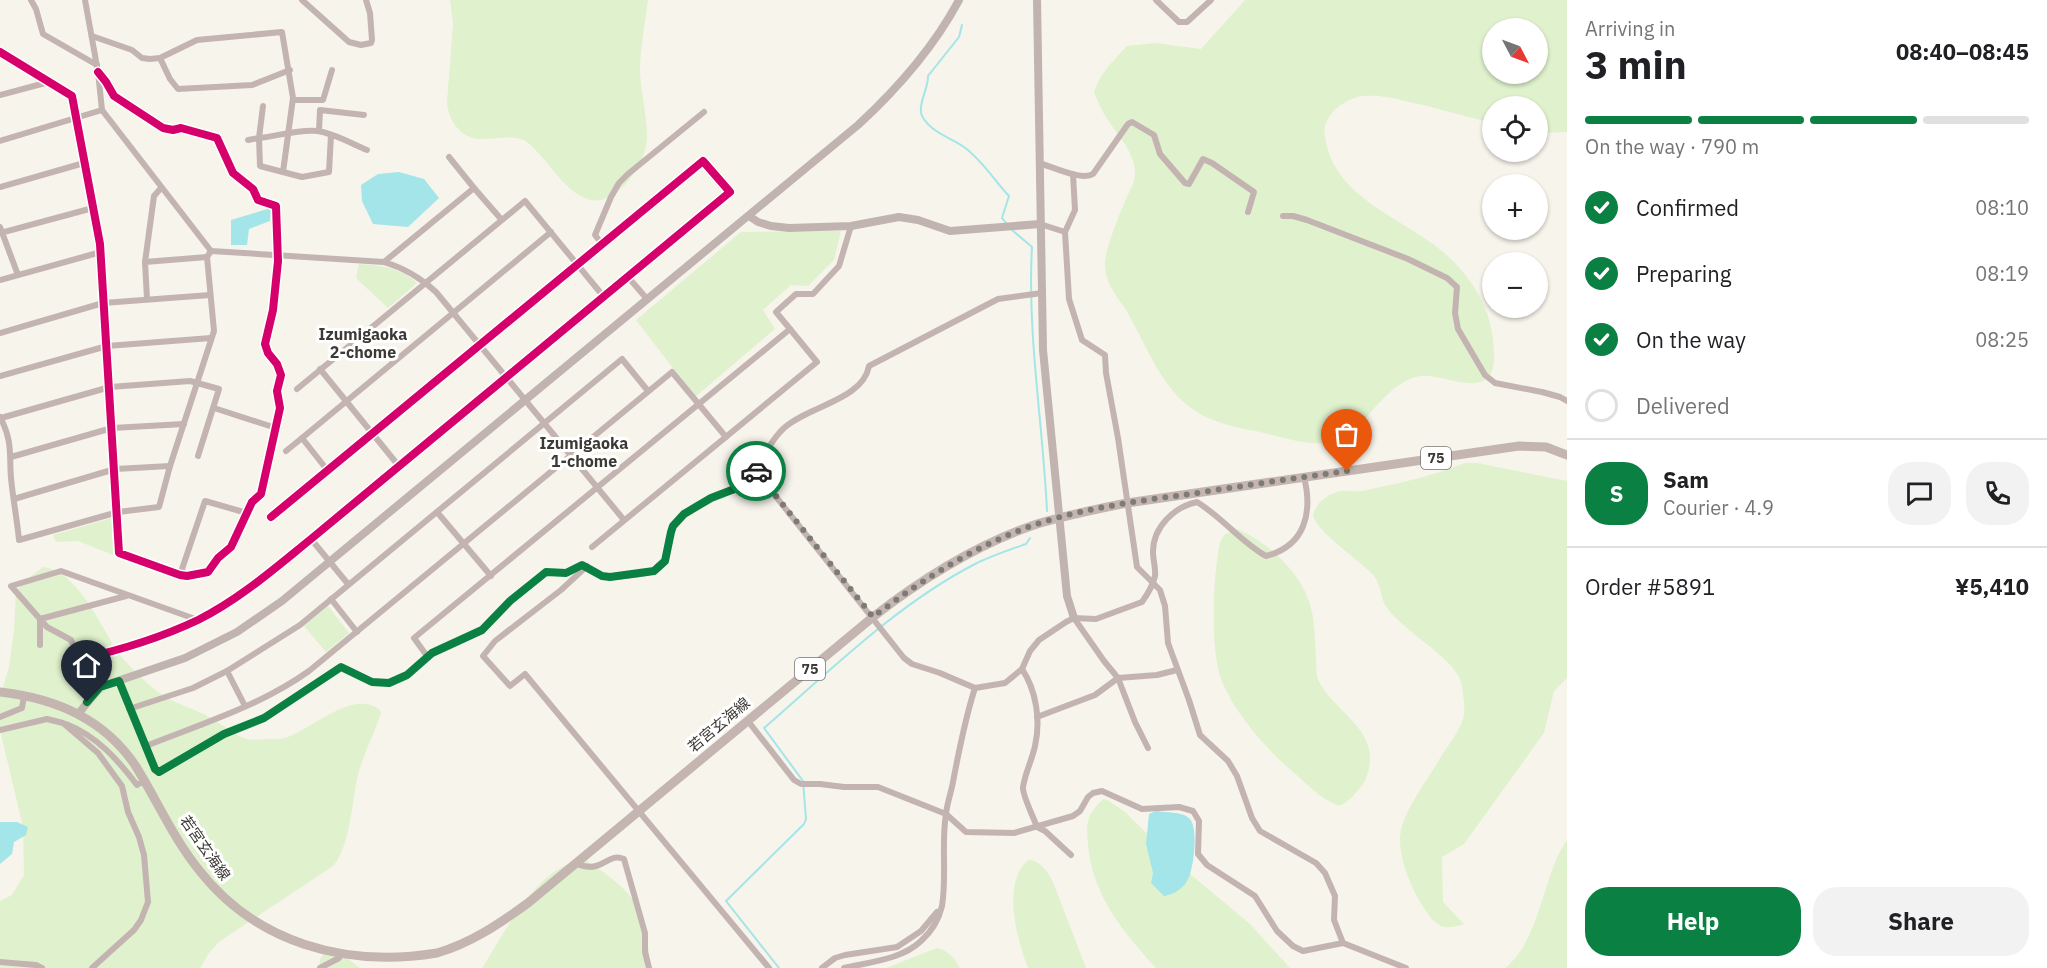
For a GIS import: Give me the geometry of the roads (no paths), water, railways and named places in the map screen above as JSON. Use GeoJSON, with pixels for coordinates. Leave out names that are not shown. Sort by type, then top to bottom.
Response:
{"type":"FeatureCollection","features":[{"type":"Feature","properties":{"kind":"main road","name":"若宮玄海線"},"geometry":{"type":"LineString","coordinates":[[0,692],[58,704],[79,713],[119,746],[144,781],[197,869],[220,896],[250,921],[284,940],[339,958],[371,961],[416,958],[459,945],[498,924],[528,903],[873,617],[908,591],[973,551],[1058,518],[1127,503],[1519,446],[1546,447],[1567,454]]}},
{"type":"Feature","properties":{"kind":"street"},"geometry":{"type":"LineString","coordinates":[[0,52],[72,96],[100,252],[119,553],[180,575],[208,572],[218,558],[231,547],[252,502],[261,494],[280,408],[277,391],[281,375],[265,344],[273,310],[277,254],[276,206],[258,200],[252,189],[233,173],[217,138],[181,128],[173,130],[163,128],[114,96],[97,69],[43,34],[31,0]]}},
{"type":"Feature","properties":{"kind":"street"},"geometry":{"type":"LineString","coordinates":[[85,0],[102,110],[211,250],[384,262],[405,269],[426,282],[624,520]]}},
{"type":"Feature","properties":{"kind":"street"},"geometry":{"type":"LineString","coordinates":[[302,0],[349,42],[361,45],[371,43],[372,40],[370,13],[366,0]]}},
{"type":"Feature","properties":{"kind":"street"},"geometry":{"type":"LineString","coordinates":[[79,713],[95,691],[106,684],[185,658],[237,632],[282,601],[838,142],[886,98],[924,53],[959,0]]}},
{"type":"Feature","properties":{"kind":"street"},"geometry":{"type":"LineString","coordinates":[[1037,0],[1043,350],[1066,596],[1074,618],[1118,678],[1148,748]]}},
{"type":"Feature","properties":{"kind":"street"},"geometry":{"type":"LineString","coordinates":[[1156,0],[1179,22],[1187,22],[1210,0]]}},
{"type":"Feature","properties":{"kind":"street"},"geometry":{"type":"LineString","coordinates":[[92,36],[132,50],[142,58],[160,58],[197,40],[282,32],[290,70],[293,100],[283,172]]}},
{"type":"Feature","properties":{"kind":"street"},"geometry":{"type":"LineString","coordinates":[[160,58],[170,79],[178,89],[252,85],[290,70]]}},
{"type":"Feature","properties":{"kind":"street"},"geometry":{"type":"LineString","coordinates":[[293,100],[323,100],[332,70]]}},
{"type":"Feature","properties":{"kind":"street"},"geometry":{"type":"LineString","coordinates":[[0,95],[49,82]]}},
{"type":"Feature","properties":{"kind":"street"},"geometry":{"type":"LineString","coordinates":[[263,106],[260,166],[302,177],[329,172],[331,135]]}},
{"type":"Feature","properties":{"kind":"street"},"geometry":{"type":"LineString","coordinates":[[0,141],[102,110]]}},
{"type":"Feature","properties":{"kind":"street"},"geometry":{"type":"LineString","coordinates":[[319,131],[320,110],[364,116]]}},
{"type":"Feature","properties":{"kind":"street"},"geometry":{"type":"LineString","coordinates":[[602,244],[595,235],[619,183],[704,112]]}},
{"type":"Feature","properties":{"kind":"street"},"geometry":{"type":"LineString","coordinates":[[1039,163],[1084,177],[1093,174],[1128,124],[1132,122],[1154,135],[1160,154],[1185,183],[1189,184],[1203,159],[1254,192],[1248,212]]}},
{"type":"Feature","properties":{"kind":"street"},"geometry":{"type":"LineString","coordinates":[[248,140],[319,131],[367,150]]}},
{"type":"Feature","properties":{"kind":"street"},"geometry":{"type":"LineString","coordinates":[[449,157],[501,219]]}},
{"type":"Feature","properties":{"kind":"street"},"geometry":{"type":"LineString","coordinates":[[80,659],[147,641],[198,620],[241,594],[311,539],[730,192],[703,161],[271,518]]}},
{"type":"Feature","properties":{"kind":"street"},"geometry":{"type":"LineString","coordinates":[[0,187],[84,163]]}},
{"type":"Feature","properties":{"kind":"street"},"geometry":{"type":"LineString","coordinates":[[1073,174],[1075,210],[1065,232],[1069,298],[1081,337],[1086,344],[1105,355],[1137,567],[1154,581],[1160,590],[1165,606],[1168,643],[1200,735],[1228,762],[1237,776],[1252,818],[1260,831],[1316,863],[1325,873],[1335,896],[1334,920],[1344,943]]}},
{"type":"Feature","properties":{"kind":"street"},"geometry":{"type":"LineString","coordinates":[[147,299],[145,262],[154,196],[161,188]]}},
{"type":"Feature","properties":{"kind":"street"},"geometry":{"type":"LineString","coordinates":[[384,262],[474,188]]}},
{"type":"Feature","properties":{"kind":"street"},"geometry":{"type":"LineString","coordinates":[[297,389],[525,201],[604,297]]}},
{"type":"Feature","properties":{"kind":"street"},"geometry":{"type":"LineString","coordinates":[[18,275],[1,231],[93,207]]}},
{"type":"Feature","properties":{"kind":"street"},"geometry":{"type":"LineString","coordinates":[[749,216],[771,226],[851,226],[899,216],[950,231],[1040,224],[1065,232]]}},
{"type":"Feature","properties":{"kind":"street"},"geometry":{"type":"LineString","coordinates":[[1283,216],[1307,220],[1408,259],[1447,278],[1457,286],[1455,313],[1458,329],[1485,375],[1495,383],[1542,392],[1567,401]]}},
{"type":"Feature","properties":{"kind":"street"},"geometry":{"type":"LineString","coordinates":[[592,548],[817,362],[776,312],[796,294],[813,294],[839,266],[851,226]]}},
{"type":"Feature","properties":{"kind":"street"},"geometry":{"type":"LineString","coordinates":[[286,451],[551,232]]}},
{"type":"Feature","properties":{"kind":"street"},"geometry":{"type":"LineString","coordinates":[[198,456],[219,389],[197,382],[110,387],[0,418],[9,438],[11,477],[20,540],[118,512],[159,507],[170,466],[184,424],[197,382],[211,338],[214,331],[207,257],[211,250]]}},
{"type":"Feature","properties":{"kind":"street"},"geometry":{"type":"LineString","coordinates":[[0,280],[100,252]]}},
{"type":"Feature","properties":{"kind":"street"},"geometry":{"type":"LineString","coordinates":[[145,262],[207,257]]}},
{"type":"Feature","properties":{"kind":"street"},"geometry":{"type":"LineString","coordinates":[[628,277],[647,299]]}},
{"type":"Feature","properties":{"kind":"street"},"geometry":{"type":"LineString","coordinates":[[119,681],[155,769],[159,772],[224,734],[264,718],[341,667],[372,682],[389,683],[407,675],[428,656],[482,630],[510,601],[546,572],[566,573],[582,565],[602,576],[610,577],[654,571],[665,561],[673,526],[684,514],[711,498],[737,488],[754,469],[782,429],[804,414],[851,392],[864,381],[869,366],[998,299],[1042,293]]}},
{"type":"Feature","properties":{"kind":"street"},"geometry":{"type":"LineString","coordinates":[[0,333],[104,303],[210,295]]}},
{"type":"Feature","properties":{"kind":"street"},"geometry":{"type":"LineString","coordinates":[[428,656],[414,638],[790,329]]}},
{"type":"Feature","properties":{"kind":"street"},"geometry":{"type":"LineString","coordinates":[[0,376],[107,346],[211,338]]}},
{"type":"Feature","properties":{"kind":"street"},"geometry":{"type":"LineString","coordinates":[[129,709],[193,688],[227,671],[300,625],[622,359],[648,391]]}},
{"type":"Feature","properties":{"kind":"street"},"geometry":{"type":"LineString","coordinates":[[320,369],[398,465]]}},
{"type":"Feature","properties":{"kind":"street"},"geometry":{"type":"LineString","coordinates":[[146,746],[289,686],[672,372],[726,437]]}},
{"type":"Feature","properties":{"kind":"street"},"geometry":{"type":"LineString","coordinates":[[214,408],[276,428]]}},
{"type":"Feature","properties":{"kind":"street"},"geometry":{"type":"LineString","coordinates":[[11,458],[112,428],[184,424]]}},
{"type":"Feature","properties":{"kind":"street"},"geometry":{"type":"LineString","coordinates":[[302,438],[328,471]]}},
{"type":"Feature","properties":{"kind":"street"},"geometry":{"type":"LineString","coordinates":[[14,499],[115,470],[170,466]]}},
{"type":"Feature","properties":{"kind":"street"},"geometry":{"type":"LineString","coordinates":[[754,469],[904,658],[912,664],[975,688],[1005,683],[1022,669],[1030,651],[1039,640],[1074,618],[1096,619],[1142,602],[1154,581],[1153,549],[1158,530],[1176,511],[1186,505],[1197,502],[1215,513],[1257,551],[1266,556],[1281,553],[1302,531],[1307,514],[1304,477]]}},
{"type":"Feature","properties":{"kind":"street"},"geometry":{"type":"LineString","coordinates":[[180,575],[205,501],[247,513]]}},
{"type":"Feature","properties":{"kind":"street"},"geometry":{"type":"LineString","coordinates":[[437,512],[490,576]]}},
{"type":"Feature","properties":{"kind":"street"},"geometry":{"type":"LineString","coordinates":[[311,539],[348,585]]}},
{"type":"Feature","properties":{"kind":"street"},"geometry":{"type":"LineString","coordinates":[[587,566],[561,590],[495,641],[483,656],[510,686],[525,674],[769,968]]}},
{"type":"Feature","properties":{"kind":"street"},"geometry":{"type":"LineString","coordinates":[[95,691],[71,640],[47,627],[11,586],[61,571],[198,620]]}},
{"type":"Feature","properties":{"kind":"street"},"geometry":{"type":"LineString","coordinates":[[40,619],[127,596]]}},
{"type":"Feature","properties":{"kind":"street"},"geometry":{"type":"LineString","coordinates":[[331,599],[357,632]]}},
{"type":"Feature","properties":{"kind":"street"},"geometry":{"type":"LineString","coordinates":[[40,619],[40,645]]}},
{"type":"Feature","properties":{"kind":"street"},"geometry":{"type":"LineString","coordinates":[[1022,669],[1031,688],[1037,717],[1035,746],[1022,790],[1037,827],[1045,831],[1071,855]]}},
{"type":"Feature","properties":{"kind":"street"},"geometry":{"type":"LineString","coordinates":[[1037,717],[1095,695],[1118,678],[1157,675],[1177,670]]}},
{"type":"Feature","properties":{"kind":"street"},"geometry":{"type":"LineString","coordinates":[[227,671],[245,706]]}},
{"type":"Feature","properties":{"kind":"street"},"geometry":{"type":"LineString","coordinates":[[844,968],[885,959],[909,950],[929,933],[937,921],[941,907],[946,814],[959,747],[975,688]]}},
{"type":"Feature","properties":{"kind":"street"},"geometry":{"type":"LineString","coordinates":[[0,717],[22,708],[24,696]]}},
{"type":"Feature","properties":{"kind":"street"},"geometry":{"type":"LineString","coordinates":[[0,730],[47,719],[63,723],[87,735],[109,752],[137,785],[144,781]]}},
{"type":"Feature","properties":{"kind":"street"},"geometry":{"type":"LineString","coordinates":[[748,721],[794,780],[801,784],[878,787],[946,814],[966,832],[1014,833],[1037,827],[1073,816],[1080,811],[1088,797],[1102,791],[1142,809],[1179,807],[1193,811],[1199,821],[1198,854],[1207,866],[1255,896],[1277,931],[1293,946],[1303,951],[1344,943],[1406,968]]}},
{"type":"Feature","properties":{"kind":"street"},"geometry":{"type":"LineString","coordinates":[[63,723],[98,753],[122,786],[128,812],[144,855],[148,902],[141,920],[128,938],[92,968]]}},
{"type":"Feature","properties":{"kind":"street"},"geometry":{"type":"LineString","coordinates":[[576,864],[586,867],[596,866],[615,857],[624,859],[645,933],[645,952],[649,968]]}},
{"type":"Feature","properties":{"kind":"street"},"geometry":{"type":"LineString","coordinates":[[822,968],[836,958],[845,955],[897,947],[921,931],[941,907]]}},
{"type":"Feature","properties":{"kind":"street"},"geometry":{"type":"LineString","coordinates":[[320,968],[339,958]]}},
{"type":"Feature","properties":{"kind":"street"},"geometry":{"type":"LineString","coordinates":[[0,962],[42,968]]}},
{"type":"Feature","properties":{"kind":"water"},"geometry":{"type":"Polygon","coordinates":[[[399,172],[424,179],[439,198],[408,227],[373,224],[362,201],[361,185],[378,174],[399,172]]]}},
{"type":"Feature","properties":{"kind":"water"},"geometry":{"type":"Polygon","coordinates":[[[271,208],[270,221],[249,229],[247,245],[231,245],[231,220],[271,208]]]}},
{"type":"Feature","properties":{"kind":"water"},"geometry":{"type":"Polygon","coordinates":[[[1156,811],[1178,813],[1189,818],[1195,839],[1190,876],[1180,889],[1164,896],[1151,883],[1153,873],[1146,844],[1149,814],[1156,811]]]}},
{"type":"Feature","properties":{"kind":"water"},"geometry":{"type":"Polygon","coordinates":[[[0,822],[17,822],[28,827],[26,835],[14,842],[12,854],[0,864],[0,822]]]}},
{"type":"Feature","properties":{"kind":"waterway"},"geometry":{"type":"LineString","coordinates":[[962,25],[959,37],[928,76],[921,113],[933,129],[970,152],[1009,196],[1002,218],[1006,223]]}},
{"type":"Feature","properties":{"kind":"waterway"},"geometry":{"type":"LineString","coordinates":[[1012,230],[1032,247],[1033,346],[1047,511]]}},
{"type":"Feature","properties":{"kind":"waterway"},"geometry":{"type":"LineString","coordinates":[[779,968],[726,901],[804,824],[806,819],[803,781],[764,728],[839,661],[918,599],[975,564],[1026,544],[1030,538]]}},
{"type":"Feature","properties":{"kind":"district","name":"Izumigaoka 2-chome"},"geometry":{"type":"Point","coordinates":[363,343]}},
{"type":"Feature","properties":{"kind":"district","name":"Izumigaoka 1-chome"},"geometry":{"type":"Point","coordinates":[584,452]}}]}
